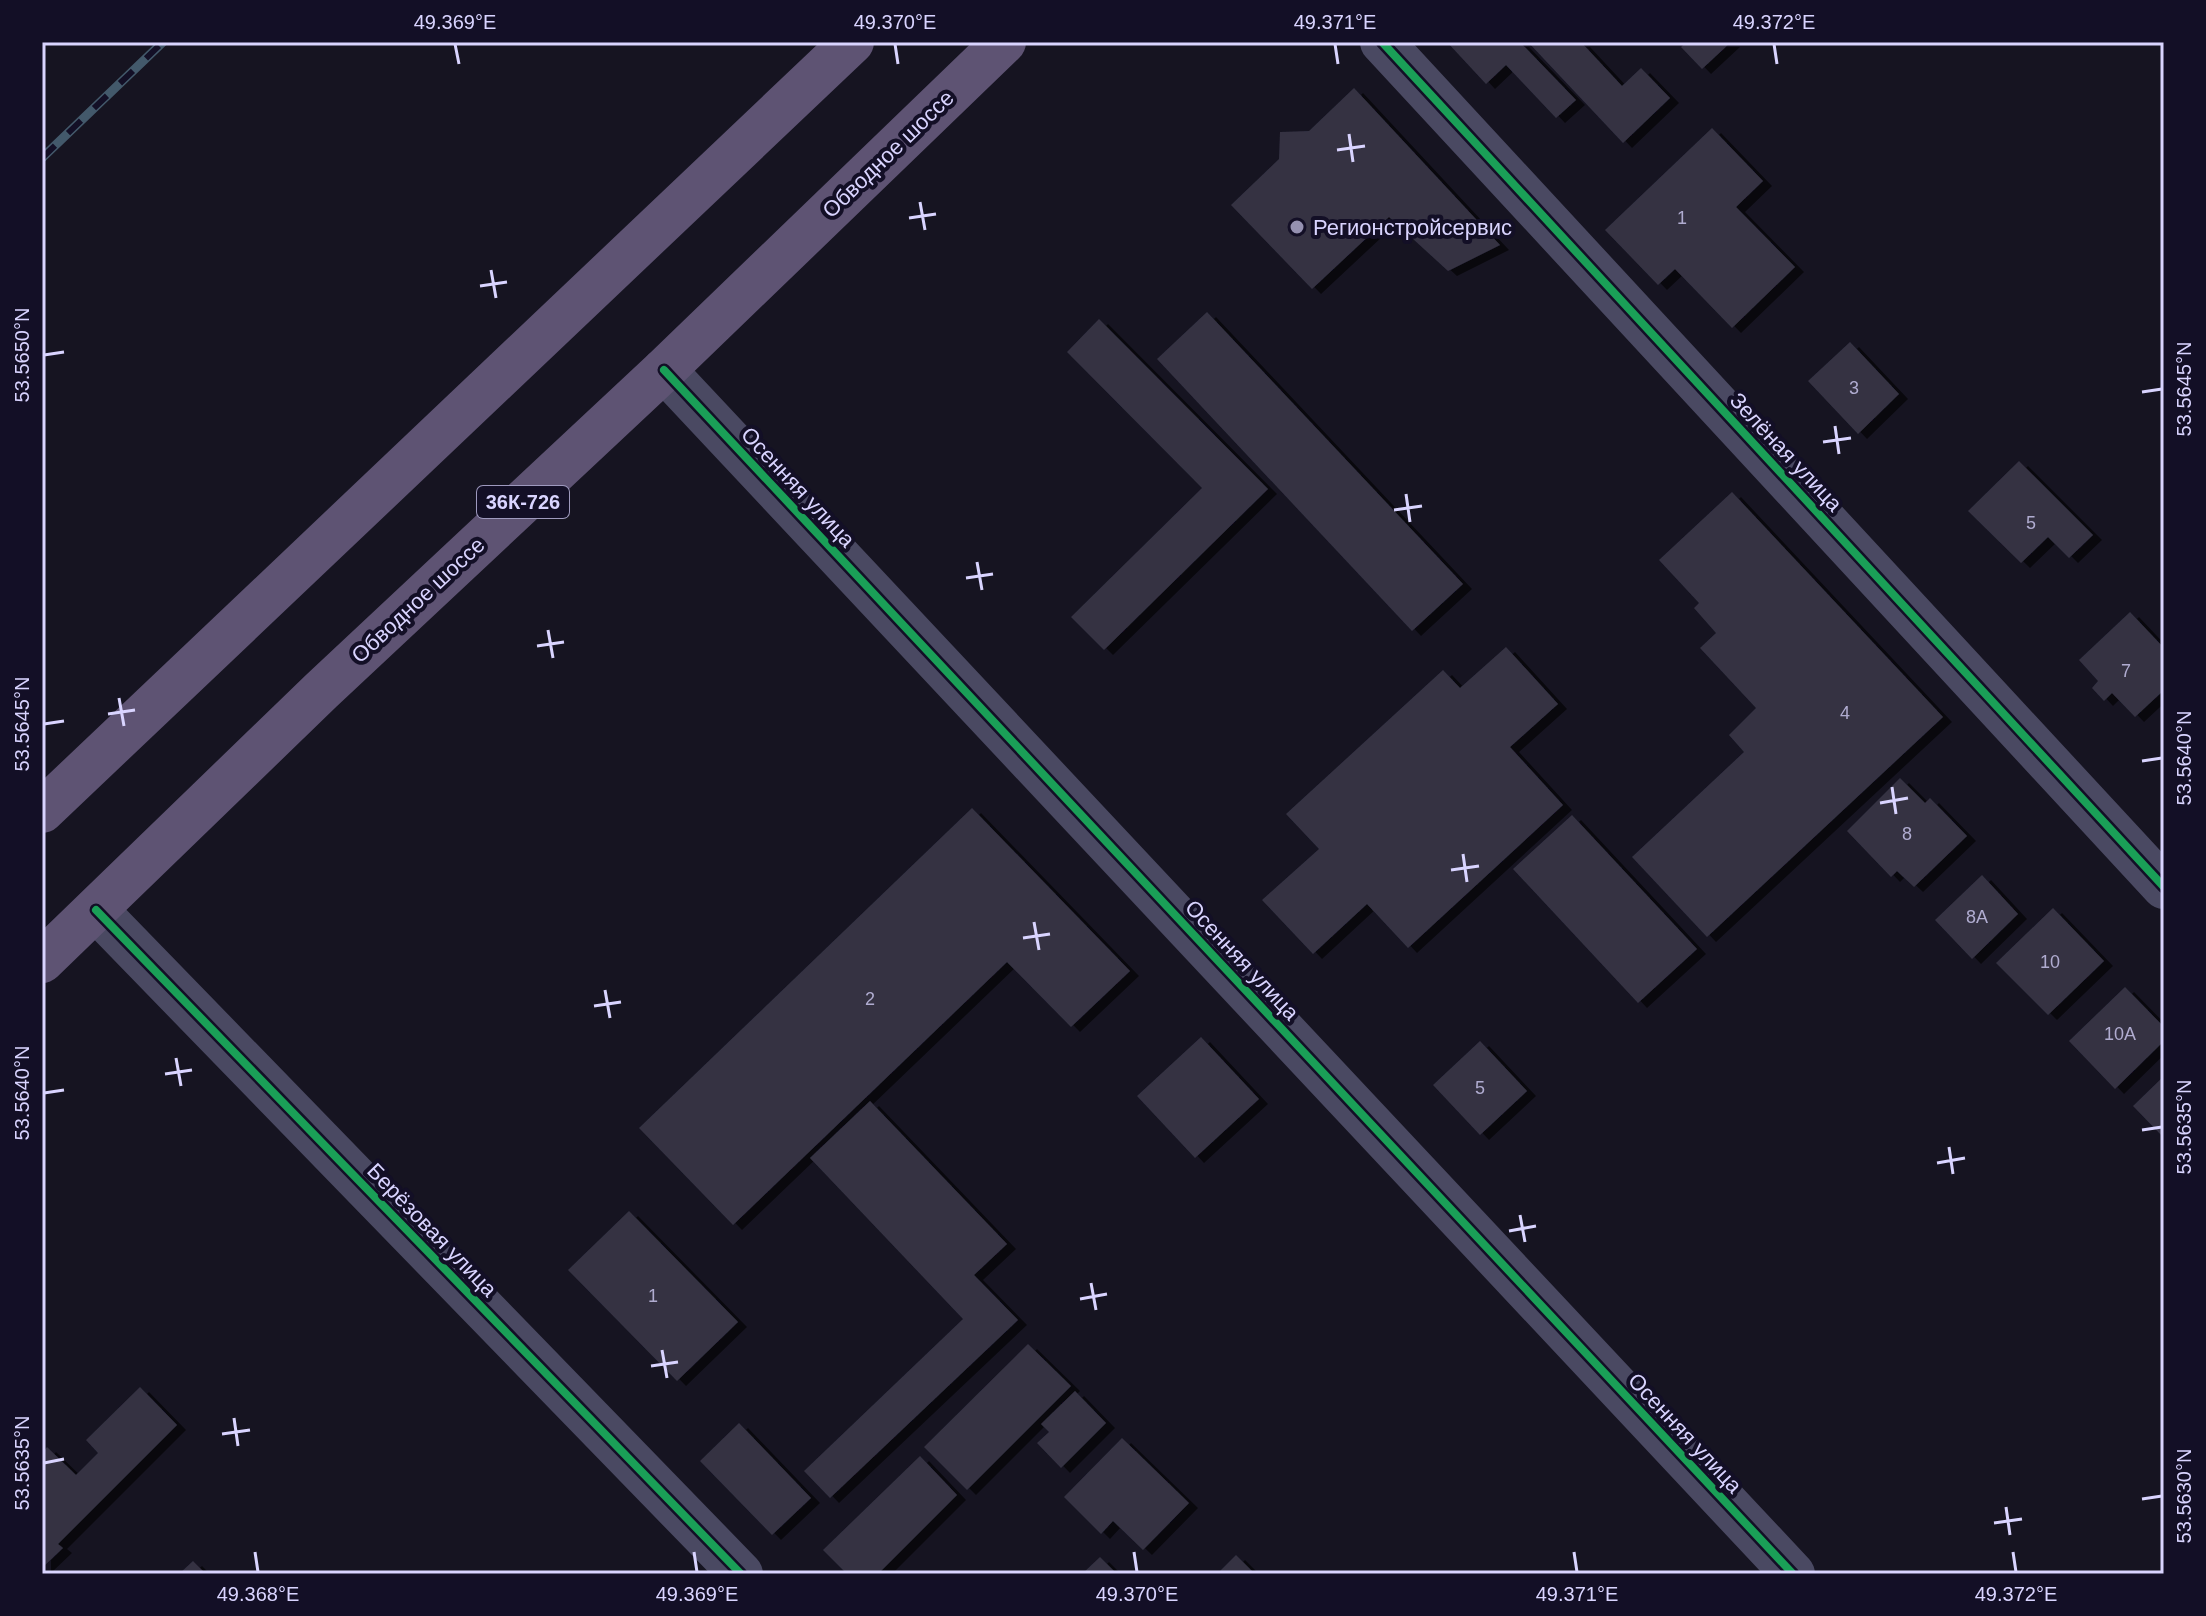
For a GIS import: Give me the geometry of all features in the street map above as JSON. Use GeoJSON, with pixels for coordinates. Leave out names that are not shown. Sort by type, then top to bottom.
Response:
{"type":"FeatureCollection","features":[{"type":"Feature","properties":{"kind":"main road"},"geometry":{"type":"LineString","coordinates":[[42,811],[852,42]]}},
{"type":"Feature","properties":{"kind":"main road","name":"Обводное шоссе"},"geometry":{"type":"LineString","coordinates":[[42,961],[321,691],[664,370],[1004,42]]}},
{"type":"Feature","properties":{"kind":"street","name":"Зелёная улица"},"geometry":{"type":"LineString","coordinates":[[1382,42],[2164,887]]}},
{"type":"Feature","properties":{"kind":"street","name":"Осенняя улица"},"geometry":{"type":"LineString","coordinates":[[664,370],[1793,1574]]}},
{"type":"Feature","properties":{"kind":"street","name":"Берёзовая улица"},"geometry":{"type":"LineString","coordinates":[[96,910],[741,1574]]}},
{"type":"Feature","properties":{"kind":"building"},"geometry":{"type":"Polygon","coordinates":[[[1447,42],[1520,42],[1576,100],[1556,118],[1506,65],[1486,84],[1447,42]]]}},
{"type":"Feature","properties":{"kind":"building"},"geometry":{"type":"Polygon","coordinates":[[[1528,42],[1581,42],[1622,86],[1641,68],[1670,98],[1623,143],[1528,42]]]}},
{"type":"Feature","properties":{"kind":"building"},"geometry":{"type":"Polygon","coordinates":[[[1686,42],[1731,42],[1702,69],[1681,47],[1686,42]]]}},
{"type":"Feature","properties":{"kind":"building"},"geometry":{"type":"Polygon","coordinates":[[[1354,88],[1500,245],[1448,271],[1389,217],[1312,289],[1231,205],[1279,159],[1280,132],[1309,131],[1354,88]]]}},
{"type":"Feature","properties":{"kind":"building"},"geometry":{"type":"Polygon","coordinates":[[[1712,128],[1763,181],[1736,207],[1795,267],[1732,328],[1675,269],[1658,285],[1605,230],[1712,128]]]}},
{"type":"Feature","properties":{"kind":"building"},"geometry":{"type":"Polygon","coordinates":[[[1207,312],[1463,584],[1412,631],[1157,359],[1207,312]]]}},
{"type":"Feature","properties":{"kind":"building"},"geometry":{"type":"Polygon","coordinates":[[[1099,319],[1268,489],[1104,650],[1071,617],[1202,488],[1067,352],[1099,319]]]}},
{"type":"Feature","properties":{"kind":"building"},"geometry":{"type":"Polygon","coordinates":[[[1850,342],[1899,394],[1858,434],[1808,381],[1850,342]]]}},
{"type":"Feature","properties":{"kind":"building"},"geometry":{"type":"Polygon","coordinates":[[[2019,461],[2093,535],[2069,558],[2048,537],[2021,563],[1968,511],[2019,461]]]}},
{"type":"Feature","properties":{"kind":"building"},"geometry":{"type":"Polygon","coordinates":[[[1732,492],[1943,717],[1707,937],[1632,857],[1744,752],[1729,735],[1756,708],[1700,648],[1716,633],[1694,608],[1699,603],[1659,560],[1732,492]]]}},
{"type":"Feature","properties":{"kind":"building"},"geometry":{"type":"Polygon","coordinates":[[[2130,612],[2164,648],[2164,690],[2135,717],[2112,693],[2104,701],[2092,688],[2098,681],[2079,660],[2130,612]]]}},
{"type":"Feature","properties":{"kind":"building"},"geometry":{"type":"Polygon","coordinates":[[[1506,647],[1558,704],[1510,747],[1563,805],[1408,948],[1367,904],[1313,954],[1262,900],[1319,849],[1286,814],[1443,670],[1460,688],[1506,647]]]}},
{"type":"Feature","properties":{"kind":"building"},"geometry":{"type":"Polygon","coordinates":[[[1900,778],[1925,803],[1930,798],[1967,836],[1914,887],[1897,871],[1891,877],[1847,831],[1900,778]]]}},
{"type":"Feature","properties":{"kind":"building"},"geometry":{"type":"Polygon","coordinates":[[[972,808],[1130,971],[1071,1027],[1007,962],[733,1225],[639,1128],[972,808]]]}},
{"type":"Feature","properties":{"kind":"building"},"geometry":{"type":"Polygon","coordinates":[[[1572,815],[1697,949],[1638,1003],[1513,869],[1572,815]]]}},
{"type":"Feature","properties":{"kind":"building"},"geometry":{"type":"Polygon","coordinates":[[[1982,875],[2018,914],[1972,959],[1935,920],[1982,875]]]}},
{"type":"Feature","properties":{"kind":"building"},"geometry":{"type":"Polygon","coordinates":[[[2053,908],[2104,961],[2048,1015],[1996,963],[2053,908]]]}},
{"type":"Feature","properties":{"kind":"building"},"geometry":{"type":"Polygon","coordinates":[[[2125,987],[2164,1027],[2164,1041],[2115,1089],[2069,1041],[2125,987]]]}},
{"type":"Feature","properties":{"kind":"building"},"geometry":{"type":"Polygon","coordinates":[[[1201,1037],[1259,1099],[1195,1158],[1137,1096],[1201,1037]]]}},
{"type":"Feature","properties":{"kind":"building"},"geometry":{"type":"Polygon","coordinates":[[[1480,1041],[1527,1091],[1480,1135],[1433,1085],[1480,1041]]]}},
{"type":"Feature","properties":{"kind":"building"},"geometry":{"type":"Polygon","coordinates":[[[2164,1076],[2164,1138],[2133,1106],[2164,1076]]]}},
{"type":"Feature","properties":{"kind":"building"},"geometry":{"type":"Polygon","coordinates":[[[870,1101],[1007,1244],[974,1275],[1018,1320],[830,1498],[804,1471],[963,1319],[810,1158],[870,1101]]]}},
{"type":"Feature","properties":{"kind":"building"},"geometry":{"type":"Polygon","coordinates":[[[629,1211],[738,1322],[677,1381],[568,1270],[629,1211]]]}},
{"type":"Feature","properties":{"kind":"building"},"geometry":{"type":"Polygon","coordinates":[[[1028,1344],[1071,1386],[967,1490],[924,1447],[1028,1344]]]}},
{"type":"Feature","properties":{"kind":"building"},"geometry":{"type":"Polygon","coordinates":[[[140,1387],[177,1425],[58,1544],[63,1548],[42,1568],[42,1453],[47,1447],[76,1475],[98,1453],[86,1440],[140,1387]]]}},
{"type":"Feature","properties":{"kind":"building"},"geometry":{"type":"Polygon","coordinates":[[[1075,1391],[1106,1423],[1061,1468],[1037,1443],[1049,1432],[1041,1424],[1075,1391]]]}},
{"type":"Feature","properties":{"kind":"building"},"geometry":{"type":"Polygon","coordinates":[[[739,1423],[811,1498],[772,1535],[700,1461],[739,1423]]]}},
{"type":"Feature","properties":{"kind":"building"},"geometry":{"type":"Polygon","coordinates":[[[1122,1438],[1189,1503],[1143,1550],[1113,1521],[1101,1534],[1064,1497],[1122,1438]]]}},
{"type":"Feature","properties":{"kind":"building"},"geometry":{"type":"Polygon","coordinates":[[[920,1456],[957,1495],[878,1574],[847,1574],[823,1550],[920,1456]]]}},
{"type":"Feature","properties":{"kind":"building"},"geometry":{"type":"Polygon","coordinates":[[[1236,1555],[1255,1574],[1217,1574],[1236,1555]]]}},
{"type":"Feature","properties":{"kind":"building"},"geometry":{"type":"Polygon","coordinates":[[[1100,1557],[1117,1574],[1082,1574],[1100,1557]]]}},
{"type":"Feature","properties":{"kind":"building"},"geometry":{"type":"Polygon","coordinates":[[[193,1561],[206,1574],[179,1574],[193,1561]]]}},
{"type":"Feature","properties":{"kind":"railway"},"geometry":{"type":"LineString","coordinates":[[42,158],[163,42]]}},
{"type":"Feature","properties":{"kind":"cycle path"},"geometry":{"type":"LineString","coordinates":[[1382,42],[2164,887]]}},
{"type":"Feature","properties":{"kind":"cycle path"},"geometry":{"type":"LineString","coordinates":[[664,370],[1793,1574]]}},
{"type":"Feature","properties":{"kind":"cycle path"},"geometry":{"type":"LineString","coordinates":[[96,910],[741,1574]]}},
{"type":"Feature","properties":{"kind":"place","name":"Регионстройсервис"},"geometry":{"type":"Point","coordinates":[1297,227]}}]}
